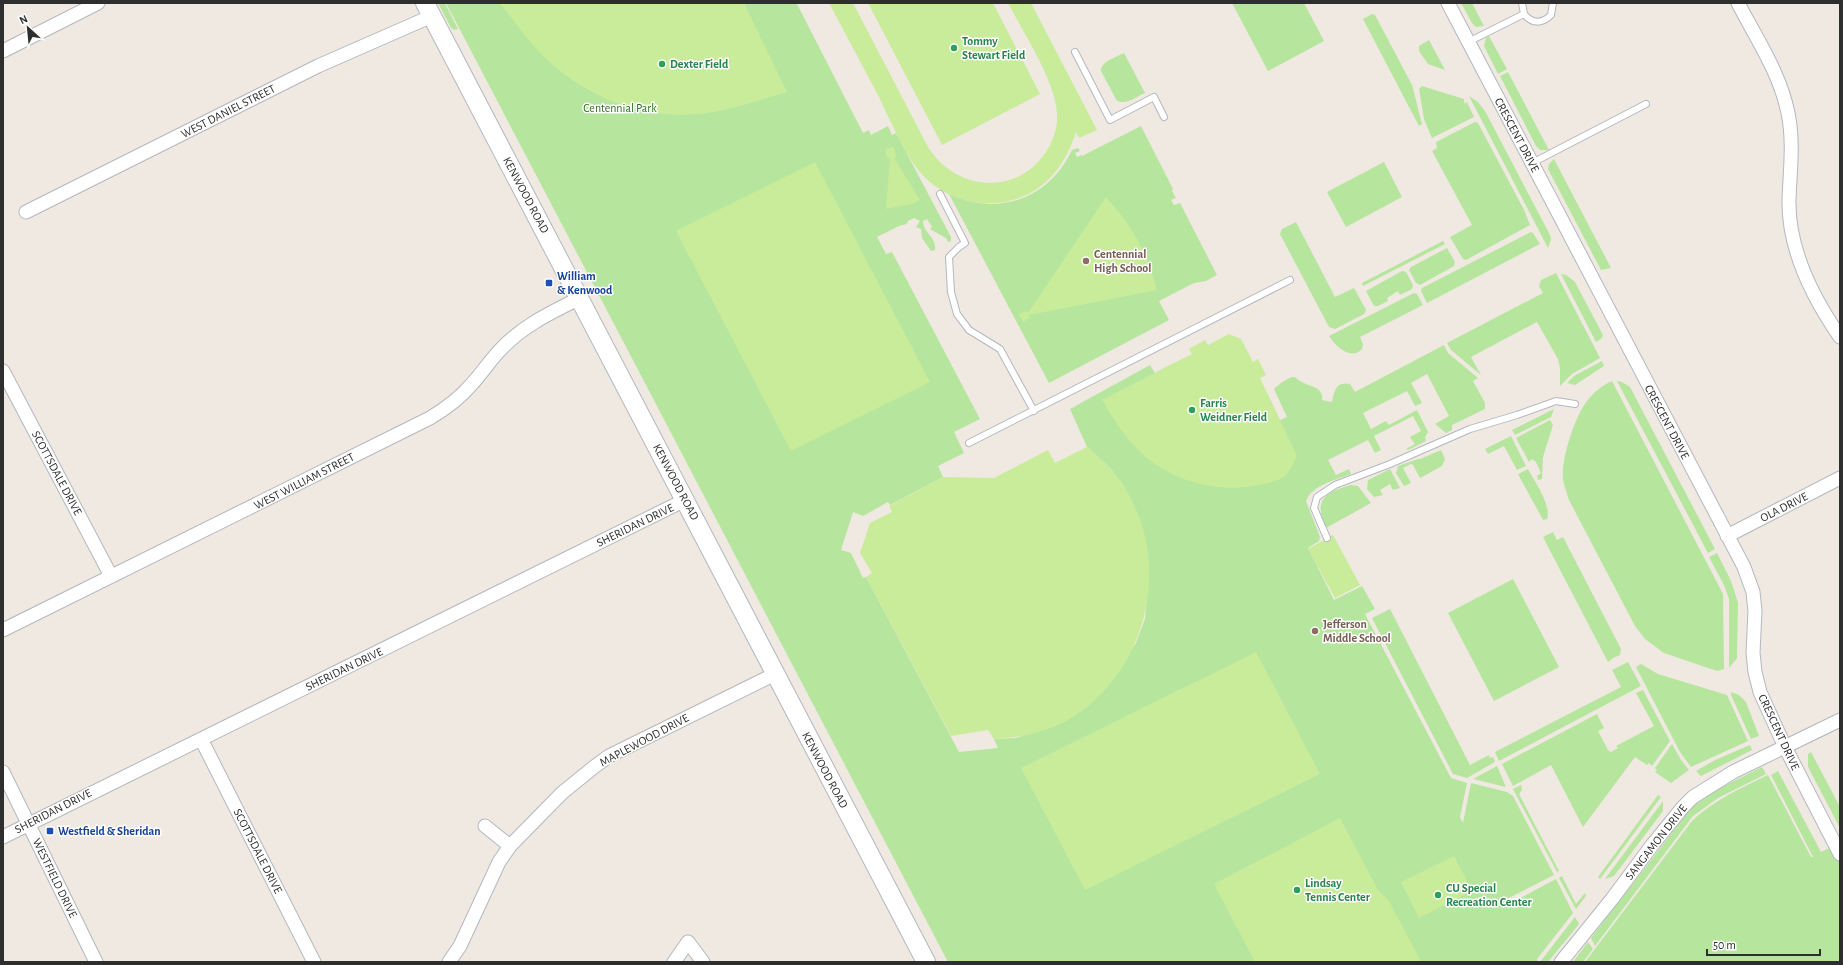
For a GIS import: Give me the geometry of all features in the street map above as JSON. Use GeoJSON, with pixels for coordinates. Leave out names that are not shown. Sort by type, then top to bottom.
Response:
{"type":"FeatureCollection","features":[{"type":"Feature","properties":{"kind":"street"},"geometry":{"type":"LineString","coordinates":[[3,50],[98,3]]}},
{"type":"Feature","properties":{"kind":"street","name":"CRESCENT DRIVE"},"geometry":{"type":"LineString","coordinates":[[1448,3],[1744,567],[1753,592],[1755,611],[1753,653],[1755,672],[1768,711],[1840,854]]}},
{"type":"Feature","properties":{"kind":"street"},"geometry":{"type":"LineString","coordinates":[[1738,3],[1769,62],[1782,93],[1792,134],[1789,201],[1794,243],[1803,269],[1817,299],[1840,337]]}},
{"type":"Feature","properties":{"kind":"street","name":"WEST DANIEL STREET"},"geometry":{"type":"LineString","coordinates":[[26,212],[429,9]]}},
{"type":"Feature","properties":{"kind":"street","name":"KENWOOD ROAD"},"geometry":{"type":"LineString","coordinates":[[429,9],[926,962]]}},
{"type":"Feature","properties":{"kind":"street","name":"WEST WILLIAM STREET"},"geometry":{"type":"LineString","coordinates":[[3,630],[430,418],[449,406],[470,386],[502,347],[519,333],[540,318],[580,298]]}},
{"type":"Feature","properties":{"kind":"street","name":"SCOTTSDALE DRIVE"},"geometry":{"type":"LineString","coordinates":[[3,371],[111,576]]}},
{"type":"Feature","properties":{"kind":"street","name":"OLA DRIVE"},"geometry":{"type":"LineString","coordinates":[[1727,536],[1840,478]]}},
{"type":"Feature","properties":{"kind":"street","name":"SHERIDAN DRIVE"},"geometry":{"type":"LineString","coordinates":[[3,837],[686,500]]}},
{"type":"Feature","properties":{"kind":"street","name":"MAPLEWOOD DRIVE"},"geometry":{"type":"LineString","coordinates":[[449,962],[460,946],[499,862],[510,846],[562,793],[609,756],[775,674]]}},
{"type":"Feature","properties":{"kind":"street","name":"SANGAMON DRIVE"},"geometry":{"type":"LineString","coordinates":[[1562,962],[1683,806],[1709,786],[1733,772],[1840,720]]}},
{"type":"Feature","properties":{"kind":"street","name":"SCOTTSDALE DRIVE"},"geometry":{"type":"LineString","coordinates":[[201,739],[314,962]]}},
{"type":"Feature","properties":{"kind":"street","name":"WESTFIELD DRIVE"},"geometry":{"type":"LineString","coordinates":[[3,772],[96,962]]}},
{"type":"Feature","properties":{"kind":"street"},"geometry":{"type":"LineString","coordinates":[[485,826],[510,846]]}},
{"type":"Feature","properties":{"kind":"street"},"geometry":{"type":"LineString","coordinates":[[674,962],[688,942],[703,962]]}},
{"type":"Feature","properties":{"kind":"lane"},"geometry":{"type":"LineString","coordinates":[[1522,3],[1524,14],[1532,21],[1543,21],[1551,15],[1553,3]]}},
{"type":"Feature","properties":{"kind":"lane"},"geometry":{"type":"LineString","coordinates":[[1468,42],[1524,14]]}},
{"type":"Feature","properties":{"kind":"lane"},"geometry":{"type":"LineString","coordinates":[[1075,52],[1110,120],[1154,97],[1164,117]]}},
{"type":"Feature","properties":{"kind":"lane"},"geometry":{"type":"LineString","coordinates":[[1532,163],[1646,104]]}},
{"type":"Feature","properties":{"kind":"lane"},"geometry":{"type":"LineString","coordinates":[[940,194],[965,243],[949,258],[952,292],[957,314],[969,330],[1000,349],[1034,411]]}},
{"type":"Feature","properties":{"kind":"lane"},"geometry":{"type":"LineString","coordinates":[[968,443],[1034,411],[1290,280]]}},
{"type":"Feature","properties":{"kind":"lane"},"geometry":{"type":"LineString","coordinates":[[1327,538],[1314,508],[1317,497],[1335,486],[1470,429],[1517,415],[1556,401],[1575,404]]}},
{"type":"Feature","properties":{"kind":"green space"},"geometry":{"type":"Polygon","coordinates":[[[438,3],[445,3],[458,29],[454,30],[451,28],[438,3]]]}},
{"type":"Feature","properties":{"kind":"green space","name":"Centennial Park"},"geometry":{"type":"Polygon","coordinates":[[[446,3],[798,3],[797,4],[863,133],[869,130],[871,135],[888,126],[892,135],[896,133],[951,237],[951,241],[948,242],[946,238],[930,229],[932,227],[927,219],[923,221],[925,229],[934,242],[935,250],[931,251],[922,238],[921,229],[916,227],[920,221],[914,218],[908,221],[907,224],[899,226],[877,237],[886,254],[892,252],[980,419],[954,432],[964,453],[938,466],[943,477],[890,505],[888,502],[863,516],[853,512],[841,550],[851,553],[863,578],[866,577],[959,752],[998,748],[994,739],[1016,738],[1064,722],[1087,706],[1106,688],[1136,643],[1145,619],[1149,571],[1123,485],[1110,468],[1087,447],[1070,409],[1150,365],[1155,373],[1178,361],[1267,393],[1280,420],[1287,417],[1274,389],[1289,378],[1294,377],[1301,382],[1316,388],[1321,392],[1322,400],[1332,402],[1336,388],[1339,385],[1345,383],[1350,384],[1355,392],[1444,345],[1448,353],[1478,378],[1473,381],[1485,403],[1485,409],[1452,425],[1452,430],[1446,433],[1435,424],[1449,416],[1427,374],[1411,383],[1422,403],[1415,406],[1407,391],[1363,413],[1371,429],[1386,421],[1389,425],[1417,410],[1428,432],[1425,437],[1426,441],[1408,450],[1406,449],[1415,444],[1410,437],[1421,431],[1413,416],[1374,436],[1381,450],[1375,453],[1368,440],[1328,460],[1336,475],[1349,469],[1351,474],[1319,487],[1309,495],[1306,501],[1320,537],[1319,541],[1308,548],[1334,600],[1362,586],[1375,609],[1365,614],[1451,778],[1467,783],[1460,817],[1463,823],[1471,783],[1507,792],[1513,796],[1554,875],[1505,900],[1507,905],[1556,879],[1573,913],[1537,959],[1538,962],[948,962],[446,3]]]}},
{"type":"Feature","properties":{"kind":"green space","name":"Dexter Field"},"geometry":{"type":"Polygon","coordinates":[[[500,3],[744,3],[787,92],[713,112],[689,115],[643,111],[599,96],[560,71],[536,49],[500,3]]]}},
{"type":"Feature","properties":{"kind":"green space"},"geometry":{"type":"Polygon","coordinates":[[[829,3],[853,3],[928,147],[940,162],[954,173],[971,180],[988,183],[1005,181],[1021,175],[1036,165],[1048,149],[1054,136],[1057,123],[1057,114],[1051,87],[1038,57],[1008,3],[1031,3],[1097,130],[1079,138],[1076,132],[1072,144],[1053,175],[1036,190],[1025,196],[999,203],[986,203],[972,202],[947,193],[935,186],[925,177],[911,159],[829,3]]]}},
{"type":"Feature","properties":{"kind":"green space","name":"Tommy Stewart Field"},"geometry":{"type":"Polygon","coordinates":[[[868,3],[993,3],[1040,94],[942,145],[868,3]]]}},
{"type":"Feature","properties":{"kind":"green space"},"geometry":{"type":"Polygon","coordinates":[[[1232,3],[1304,3],[1324,41],[1268,71],[1232,3]]]}},
{"type":"Feature","properties":{"kind":"green space"},"geometry":{"type":"Polygon","coordinates":[[[1461,3],[1472,3],[1484,26],[1476,27],[1472,23],[1461,3]]]}},
{"type":"Feature","properties":{"kind":"green space"},"geometry":{"type":"Polygon","coordinates":[[[1372,14],[1375,15],[1412,85],[1422,124],[1419,126],[1363,19],[1372,14]]]}},
{"type":"Feature","properties":{"kind":"green space"},"geometry":{"type":"Polygon","coordinates":[[[1489,36],[1507,69],[1498,74],[1484,46],[1486,38],[1489,36]]]}},
{"type":"Feature","properties":{"kind":"green space"},"geometry":{"type":"Polygon","coordinates":[[[1429,40],[1445,70],[1428,64],[1419,51],[1419,46],[1429,40]]]}},
{"type":"Feature","properties":{"kind":"green space"},"geometry":{"type":"Polygon","coordinates":[[[1124,53],[1145,93],[1131,100],[1121,102],[1117,101],[1101,71],[1106,62],[1124,53]]]}},
{"type":"Feature","properties":{"kind":"green space"},"geometry":{"type":"Polygon","coordinates":[[[1508,72],[1549,150],[1540,150],[1536,146],[1500,76],[1508,72]]]}},
{"type":"Feature","properties":{"kind":"green space"},"geometry":{"type":"Polygon","coordinates":[[[1422,86],[1464,99],[1465,104],[1467,102],[1474,117],[1432,138],[1424,119],[1419,89],[1422,86]]]}},
{"type":"Feature","properties":{"kind":"green space"},"geometry":{"type":"Polygon","coordinates":[[[1469,96],[1478,102],[1485,111],[1550,235],[1551,239],[1548,248],[1469,96]]]}},
{"type":"Feature","properties":{"kind":"green space"},"geometry":{"type":"Polygon","coordinates":[[[1475,122],[1478,123],[1524,210],[1530,225],[1466,260],[1463,259],[1450,237],[1472,225],[1432,151],[1437,148],[1436,142],[1475,122]]]}},
{"type":"Feature","properties":{"kind":"green space"},"geometry":{"type":"Polygon","coordinates":[[[1141,126],[1173,189],[1172,191],[1176,198],[1171,200],[1174,205],[1180,203],[1217,275],[1206,281],[1194,283],[1159,301],[1169,320],[1049,383],[949,194],[967,201],[986,204],[1003,203],[1020,199],[1036,192],[1050,181],[1062,167],[1072,150],[1078,148],[1080,151],[1075,153],[1077,157],[1082,156],[1141,126]]]}},
{"type":"Feature","properties":{"kind":"green space"},"geometry":{"type":"Polygon","coordinates":[[[894,147],[896,157],[894,158],[920,200],[912,204],[886,209],[890,158],[887,158],[885,149],[894,147]]]}},
{"type":"Feature","properties":{"kind":"green space"},"geometry":{"type":"Polygon","coordinates":[[[1554,159],[1611,268],[1601,270],[1548,169],[1549,164],[1554,159]]]}},
{"type":"Feature","properties":{"kind":"green space"},"geometry":{"type":"Polygon","coordinates":[[[815,162],[930,382],[791,451],[676,231],[815,162]]]}},
{"type":"Feature","properties":{"kind":"green space"},"geometry":{"type":"Polygon","coordinates":[[[1384,162],[1402,197],[1346,227],[1327,192],[1384,162]]]}},
{"type":"Feature","properties":{"kind":"green space"},"geometry":{"type":"Polygon","coordinates":[[[1106,197],[1116,208],[1138,240],[1157,290],[1029,315],[1030,318],[1023,322],[1019,314],[1027,311],[1028,313],[1106,197]]]}},
{"type":"Feature","properties":{"kind":"green space"},"geometry":{"type":"Polygon","coordinates":[[[1296,222],[1335,297],[1354,288],[1366,310],[1364,314],[1335,329],[1329,327],[1280,234],[1282,229],[1296,222]]]}},
{"type":"Feature","properties":{"kind":"green space"},"geometry":{"type":"Polygon","coordinates":[[[1531,232],[1540,244],[1427,303],[1421,291],[1422,288],[1531,232]]]}},
{"type":"Feature","properties":{"kind":"green space"},"geometry":{"type":"Polygon","coordinates":[[[1443,241],[1445,244],[1363,286],[1362,283],[1443,241]]]}},
{"type":"Feature","properties":{"kind":"green space"},"geometry":{"type":"Polygon","coordinates":[[[1447,248],[1455,262],[1454,266],[1420,285],[1416,283],[1409,270],[1411,267],[1447,248]]]}},
{"type":"Feature","properties":{"kind":"green space"},"geometry":{"type":"Polygon","coordinates":[[[1402,271],[1406,272],[1413,285],[1412,289],[1400,295],[1398,291],[1387,298],[1388,301],[1378,306],[1374,306],[1366,291],[1402,271]]]}},
{"type":"Feature","properties":{"kind":"green space"},"geometry":{"type":"Polygon","coordinates":[[[1556,273],[1600,358],[1572,374],[1560,386],[1560,368],[1558,359],[1537,322],[1471,357],[1481,375],[1451,350],[1447,343],[1543,293],[1539,286],[1541,280],[1556,273]]]}},
{"type":"Feature","properties":{"kind":"green space"},"geometry":{"type":"Polygon","coordinates":[[[1561,274],[1566,275],[1575,282],[1603,335],[1602,338],[1596,342],[1561,274]]]}},
{"type":"Feature","properties":{"kind":"green space"},"geometry":{"type":"Polygon","coordinates":[[[1414,293],[1417,294],[1423,305],[1360,337],[1363,344],[1362,349],[1358,352],[1348,353],[1344,351],[1335,344],[1329,336],[1414,293]]]}},
{"type":"Feature","properties":{"kind":"green space","name":"Farris Weidner Field"},"geometry":{"type":"Polygon","coordinates":[[[1229,334],[1241,339],[1253,362],[1258,359],[1266,375],[1260,378],[1297,456],[1290,470],[1284,477],[1252,486],[1237,488],[1206,485],[1177,476],[1163,469],[1136,448],[1118,425],[1102,400],[1192,354],[1189,349],[1205,340],[1208,345],[1229,334]]]}},
{"type":"Feature","properties":{"kind":"green space"},"geometry":{"type":"Polygon","coordinates":[[[1602,361],[1604,366],[1575,385],[1567,383],[1574,376],[1602,361]]]}},
{"type":"Feature","properties":{"kind":"green space"},"geometry":{"type":"Polygon","coordinates":[[[1612,381],[1723,594],[1724,669],[1717,671],[1664,653],[1645,639],[1635,626],[1569,500],[1563,482],[1563,470],[1564,460],[1574,426],[1578,416],[1590,397],[1612,381]]]}},
{"type":"Feature","properties":{"kind":"green space"},"geometry":{"type":"Polygon","coordinates":[[[1617,381],[1630,387],[1715,549],[1708,553],[1617,381]]]}},
{"type":"Feature","properties":{"kind":"green space"},"geometry":{"type":"Polygon","coordinates":[[[1554,409],[1551,417],[1515,435],[1512,430],[1554,409]]]}},
{"type":"Feature","properties":{"kind":"green space"},"geometry":{"type":"Polygon","coordinates":[[[1550,420],[1553,425],[1543,457],[1542,479],[1538,480],[1537,476],[1541,473],[1536,462],[1532,459],[1529,462],[1516,438],[1550,420]]]}},
{"type":"Feature","properties":{"kind":"green space"},"geometry":{"type":"Polygon","coordinates":[[[1511,436],[1526,466],[1517,470],[1504,446],[1488,454],[1485,449],[1511,436]]]}},
{"type":"Feature","properties":{"kind":"green space"},"geometry":{"type":"Polygon","coordinates":[[[1087,447],[1101,459],[1124,487],[1133,503],[1144,533],[1149,564],[1148,595],[1141,626],[1129,655],[1112,682],[1090,704],[1056,726],[1021,736],[994,739],[988,730],[951,736],[866,577],[872,573],[860,553],[870,523],[892,512],[889,506],[943,477],[994,478],[1048,450],[1055,463],[1087,447]]]}},
{"type":"Feature","properties":{"kind":"green space"},"geometry":{"type":"Polygon","coordinates":[[[1441,450],[1445,459],[1442,466],[1420,478],[1413,465],[1411,464],[1403,468],[1411,483],[1404,486],[1396,473],[1398,466],[1441,450]]]}},
{"type":"Feature","properties":{"kind":"green space"},"geometry":{"type":"Polygon","coordinates":[[[1390,469],[1400,488],[1393,490],[1390,484],[1380,490],[1383,495],[1374,497],[1367,489],[1368,480],[1390,469]]]}},
{"type":"Feature","properties":{"kind":"green space"},"geometry":{"type":"Polygon","coordinates":[[[1528,469],[1545,500],[1548,513],[1547,519],[1543,520],[1518,474],[1528,469]]]}},
{"type":"Feature","properties":{"kind":"green space"},"geometry":{"type":"Polygon","coordinates":[[[1351,485],[1358,486],[1371,503],[1326,528],[1322,518],[1321,504],[1328,494],[1351,485]]]}},
{"type":"Feature","properties":{"kind":"green space"},"geometry":{"type":"Polygon","coordinates":[[[1553,532],[1557,540],[1563,537],[1621,649],[1620,655],[1608,662],[1543,537],[1553,532]]]}},
{"type":"Feature","properties":{"kind":"green space"},"geometry":{"type":"Polygon","coordinates":[[[1333,535],[1360,585],[1335,598],[1308,549],[1333,535]]]}},
{"type":"Feature","properties":{"kind":"green space"},"geometry":{"type":"Polygon","coordinates":[[[1717,553],[1731,581],[1738,603],[1737,658],[1729,668],[1729,599],[1724,585],[1709,557],[1717,553]]]}},
{"type":"Feature","properties":{"kind":"green space"},"geometry":{"type":"Polygon","coordinates":[[[1513,579],[1559,667],[1494,701],[1448,613],[1513,579]]]}},
{"type":"Feature","properties":{"kind":"green space"},"geometry":{"type":"Polygon","coordinates":[[[1390,609],[1470,765],[1489,755],[1490,758],[1493,757],[1495,762],[1467,778],[1453,774],[1372,618],[1390,609]]]}},
{"type":"Feature","properties":{"kind":"green space"},"geometry":{"type":"Polygon","coordinates":[[[1256,652],[1320,774],[1085,890],[1021,768],[1256,652]]]}},
{"type":"Feature","properties":{"kind":"green space"},"geometry":{"type":"Polygon","coordinates":[[[1628,662],[1641,686],[1499,761],[1495,752],[1621,687],[1612,670],[1628,662]]]}},
{"type":"Feature","properties":{"kind":"green space"},"geometry":{"type":"Polygon","coordinates":[[[1641,664],[1658,674],[1727,695],[1748,741],[1691,767],[1680,752],[1636,667],[1641,664]]]}},
{"type":"Feature","properties":{"kind":"green space"},"geometry":{"type":"Polygon","coordinates":[[[1643,690],[1670,741],[1652,766],[1649,763],[1647,765],[1635,757],[1583,827],[1551,765],[1513,786],[1502,764],[1597,714],[1604,728],[1598,731],[1608,750],[1611,752],[1618,748],[1616,746],[1654,726],[1636,693],[1643,690]]]}},
{"type":"Feature","properties":{"kind":"green space"},"geometry":{"type":"Polygon","coordinates":[[[1731,692],[1739,695],[1746,702],[1759,736],[1751,739],[1731,692]]]}},
{"type":"Feature","properties":{"kind":"green space"},"geometry":{"type":"Polygon","coordinates":[[[1672,744],[1681,760],[1689,770],[1671,783],[1655,772],[1657,770],[1655,768],[1672,744]]]}},
{"type":"Feature","properties":{"kind":"green space"},"geometry":{"type":"Polygon","coordinates":[[[1750,745],[1752,750],[1701,776],[1696,771],[1715,760],[1750,745]]]}},
{"type":"Feature","properties":{"kind":"green space"},"geometry":{"type":"Polygon","coordinates":[[[1811,752],[1840,807],[1840,828],[1808,767],[1808,754],[1811,752]]]}},
{"type":"Feature","properties":{"kind":"green space"},"geometry":{"type":"Polygon","coordinates":[[[1497,766],[1506,787],[1473,779],[1497,766]]]}},
{"type":"Feature","properties":{"kind":"green space"},"geometry":{"type":"Polygon","coordinates":[[[1762,767],[1766,774],[1718,798],[1693,816],[1595,946],[1591,938],[1692,807],[1718,789],[1762,767]]]}},
{"type":"Feature","properties":{"kind":"green space"},"geometry":{"type":"Polygon","coordinates":[[[1778,771],[1821,852],[1840,843],[1840,962],[1585,962],[1692,821],[1709,807],[1768,775],[1811,857],[1813,857],[1771,775],[1778,771]]]}},
{"type":"Feature","properties":{"kind":"green space"},"geometry":{"type":"Polygon","coordinates":[[[1521,785],[1522,790],[1519,794],[1559,871],[1557,872],[1513,789],[1521,785]]]}},
{"type":"Feature","properties":{"kind":"green space"},"geometry":{"type":"Polygon","coordinates":[[[1658,795],[1661,797],[1600,879],[1598,877],[1658,795]]]}},
{"type":"Feature","properties":{"kind":"green space"},"geometry":{"type":"Polygon","coordinates":[[[1663,801],[1663,811],[1614,876],[1605,879],[1663,801]]]}},
{"type":"Feature","properties":{"kind":"green space","name":"Lindsay Tennis Center"},"geometry":{"type":"Polygon","coordinates":[[[1340,818],[1378,890],[1389,901],[1421,962],[1255,962],[1214,884],[1340,818]]]}},
{"type":"Feature","properties":{"kind":"green space"},"geometry":{"type":"Polygon","coordinates":[[[1454,856],[1472,891],[1419,918],[1401,882],[1454,856]]]}},
{"type":"Feature","properties":{"kind":"green space"},"geometry":{"type":"Polygon","coordinates":[[[1562,876],[1576,904],[1585,893],[1586,896],[1576,909],[1559,878],[1562,876]]]}},
{"type":"Feature","properties":{"kind":"green space"},"geometry":{"type":"Polygon","coordinates":[[[1575,917],[1579,924],[1548,962],[1540,962],[1575,917]]]}},
{"type":"Feature","properties":{"kind":"green space"},"geometry":{"type":"Polygon","coordinates":[[[1588,942],[1593,949],[1583,962],[1573,962],[1588,942]]]}},
{"type":"Feature","properties":{"kind":"place","name":"Tommy Stewart Field"},"geometry":{"type":"Point","coordinates":[954,48]}},
{"type":"Feature","properties":{"kind":"place","name":"Dexter Field"},"geometry":{"type":"Point","coordinates":[662,64]}},
{"type":"Feature","properties":{"kind":"place","name":"Centennial High School"},"geometry":{"type":"Point","coordinates":[1086,261]}},
{"type":"Feature","properties":{"kind":"place","name":"William & Kenwood"},"geometry":{"type":"Point","coordinates":[549,283]}},
{"type":"Feature","properties":{"kind":"place","name":"Farris Weidner Field"},"geometry":{"type":"Point","coordinates":[1192,410]}},
{"type":"Feature","properties":{"kind":"place","name":"Jefferson Middle School"},"geometry":{"type":"Point","coordinates":[1315,631]}},
{"type":"Feature","properties":{"kind":"place","name":"Westfield & Sheridan"},"geometry":{"type":"Point","coordinates":[50,831]}},
{"type":"Feature","properties":{"kind":"place","name":"Lindsay Tennis Center"},"geometry":{"type":"Point","coordinates":[1297,890]}},
{"type":"Feature","properties":{"kind":"place","name":"CU Special Recreation Center"},"geometry":{"type":"Point","coordinates":[1438,895]}}]}
